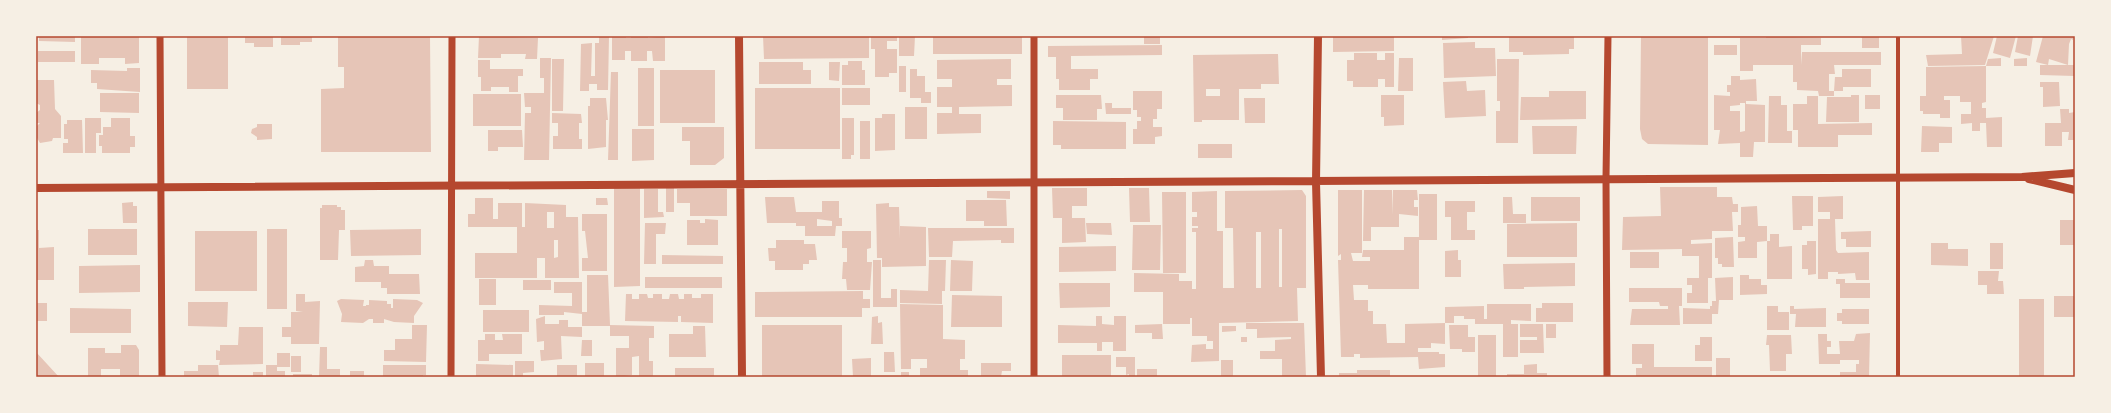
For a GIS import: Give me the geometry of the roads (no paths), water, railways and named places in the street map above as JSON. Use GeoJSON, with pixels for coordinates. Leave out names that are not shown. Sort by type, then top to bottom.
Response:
{"type":"FeatureCollection","features":[{"type":"Feature","properties":{"kind":"main road"},"geometry":{"type":"LineString","coordinates":[[739,36],[742,377]]}},
{"type":"Feature","properties":{"kind":"main road"},"geometry":{"type":"LineString","coordinates":[[1318,36],[1316,182],[1321,377]]}},
{"type":"Feature","properties":{"kind":"main road"},"geometry":{"type":"LineString","coordinates":[[36,188],[740,183],[1316,182],[1606,178],[2022,177],[2075,174]]}},
{"type":"Feature","properties":{"kind":"main road"},"geometry":{"type":"LineString","coordinates":[[2022,177],[2075,190]]}},
{"type":"Feature","properties":{"kind":"street"},"geometry":{"type":"LineString","coordinates":[[160,36],[162,377]]}},
{"type":"Feature","properties":{"kind":"street"},"geometry":{"type":"LineString","coordinates":[[451,377],[452,36]]}},
{"type":"Feature","properties":{"kind":"street"},"geometry":{"type":"LineString","coordinates":[[1034,36],[1034,377]]}},
{"type":"Feature","properties":{"kind":"street"},"geometry":{"type":"LineString","coordinates":[[1607,377],[1606,178],[1608,36]]}},
{"type":"Feature","properties":{"kind":"street"},"geometry":{"type":"LineString","coordinates":[[1898,36],[1898,377]]}}]}
